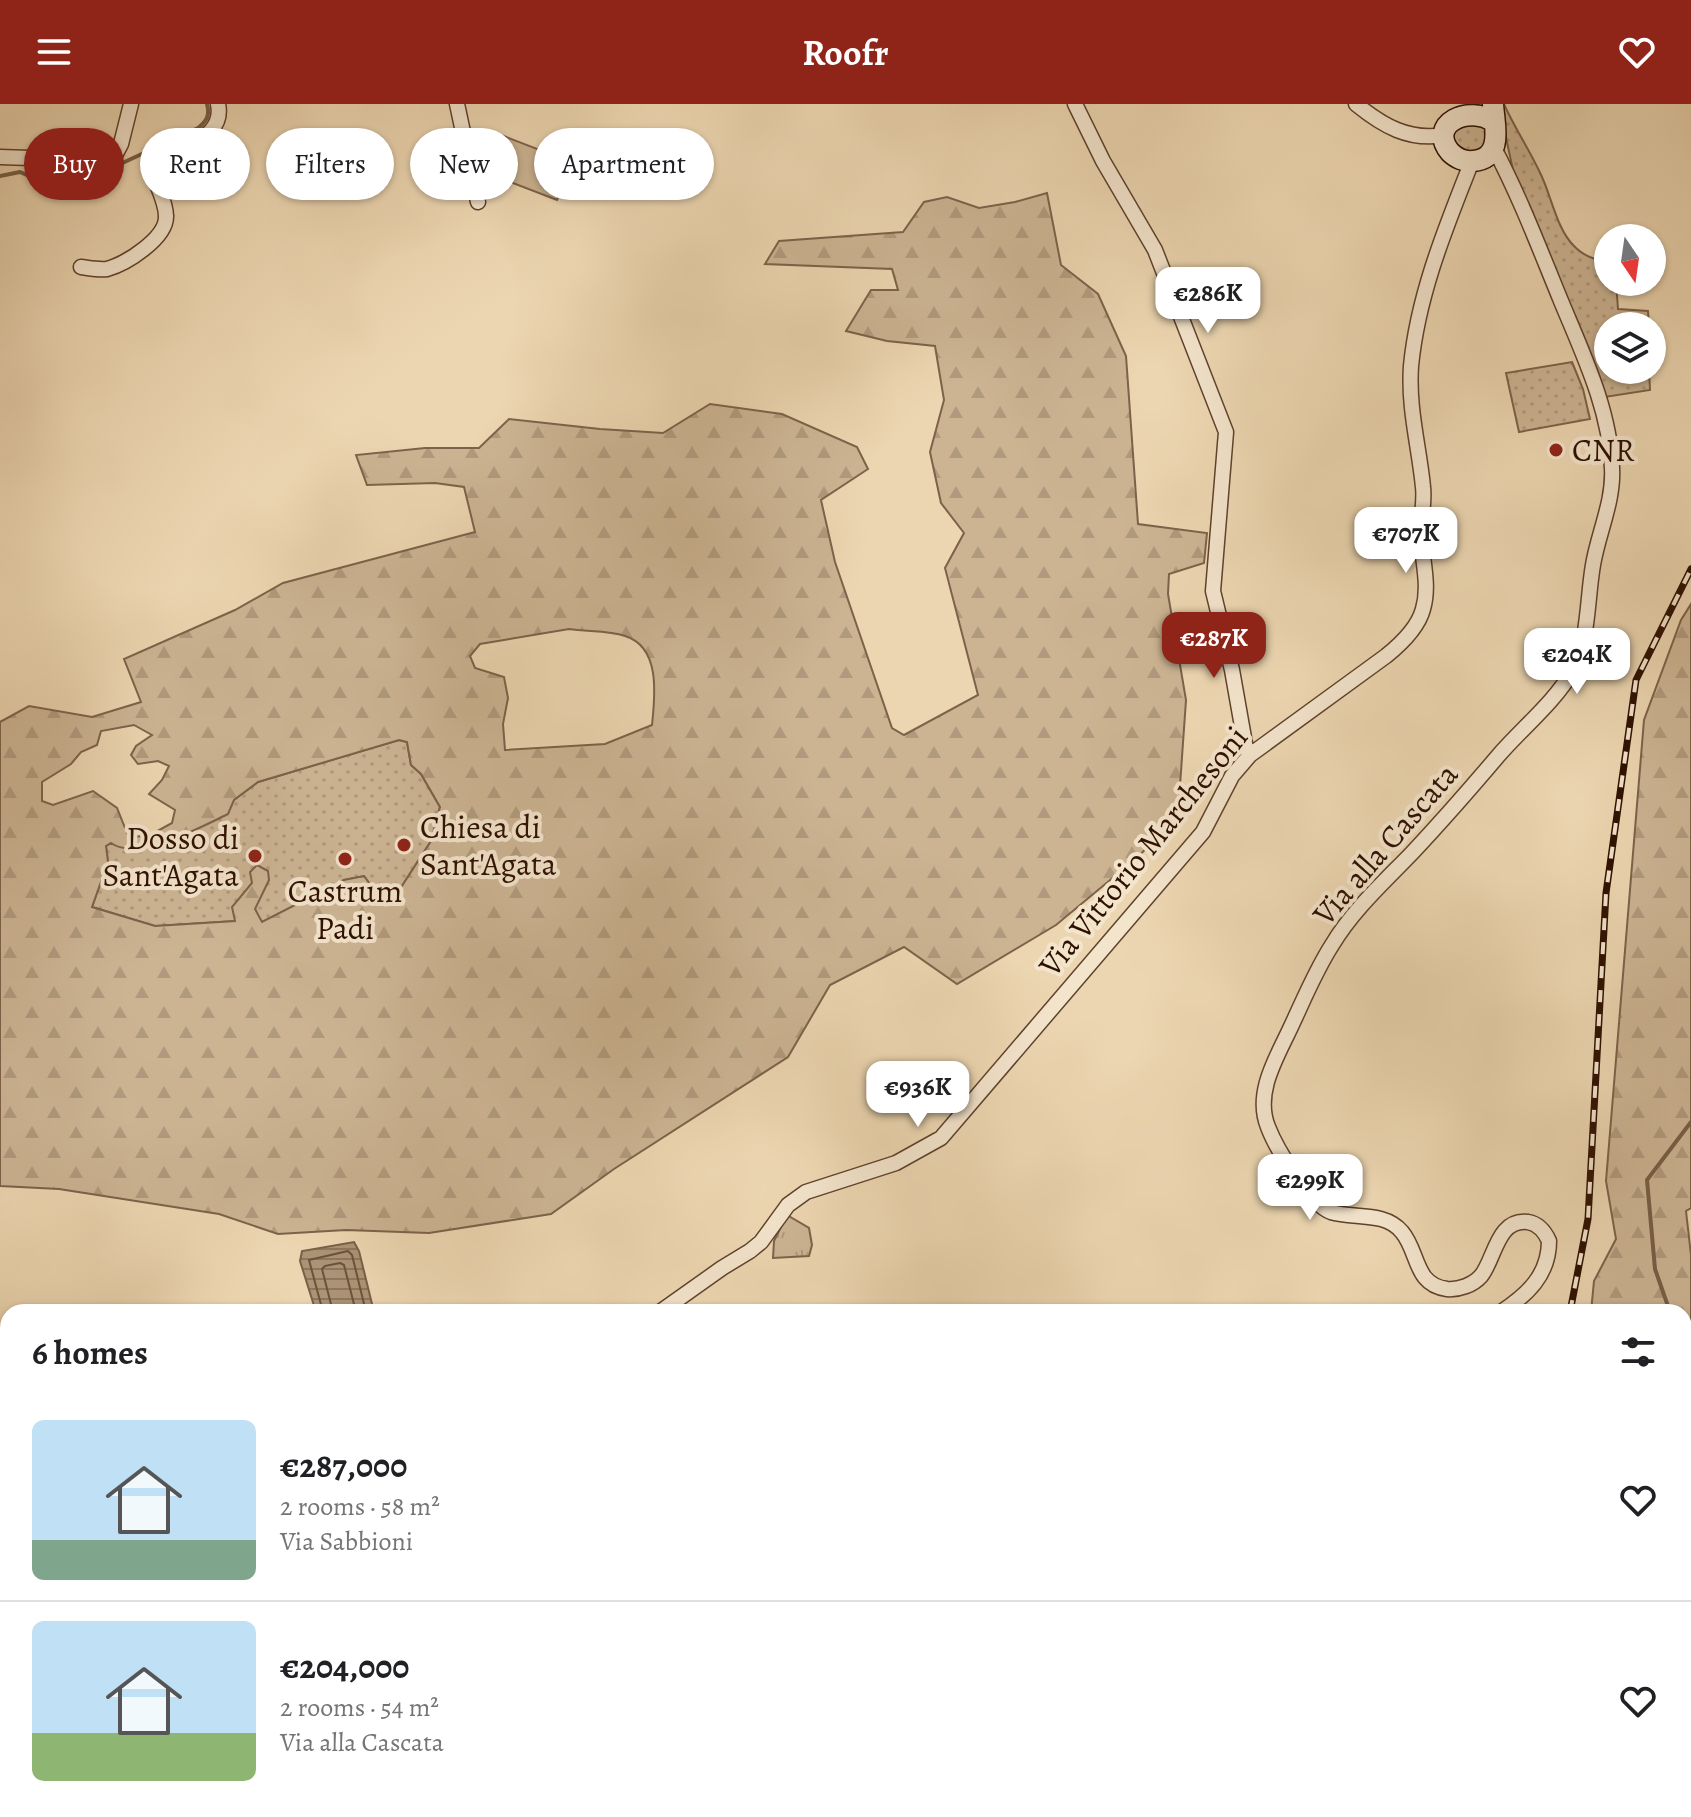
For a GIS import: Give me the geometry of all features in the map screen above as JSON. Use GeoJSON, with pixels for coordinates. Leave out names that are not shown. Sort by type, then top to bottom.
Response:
{"type":"FeatureCollection","features":[{"type":"Feature","properties":{"kind":"street"},"geometry":{"type":"LineString","coordinates":[[0,157],[30,158],[70,171],[92,170],[112,161],[121,144],[131,104]]}},
{"type":"Feature","properties":{"kind":"street"},"geometry":{"type":"LineString","coordinates":[[81,267],[106,269],[145,250],[162,231],[167,217],[155,179],[165,163],[214,130],[220,114],[218,104]]}},
{"type":"Feature","properties":{"kind":"street"},"geometry":{"type":"LineString","coordinates":[[457,104],[478,202]]}},
{"type":"Feature","properties":{"kind":"street"},"geometry":{"type":"LineString","coordinates":[[1075,104],[1103,161],[1155,250],[1226,432],[1213,591],[1232,670],[1246,749],[1250,755]]}},
{"type":"Feature","properties":{"kind":"street"},"geometry":{"type":"LineString","coordinates":[[1356,104],[1385,125],[1407,135],[1423,138],[1444,135]]}},
{"type":"Feature","properties":{"kind":"street"},"geometry":{"type":"LineString","coordinates":[[1467,106],[1494,113],[1497,139],[1488,155],[1472,161],[1456,157],[1449,151],[1444,135],[1449,118],[1467,106]]}},
{"type":"Feature","properties":{"kind":"street","name":"Via alla Cascata"},"geometry":{"type":"LineString","coordinates":[[1494,148],[1590,370],[1609,447],[1612,467],[1610,493],[1593,562],[1580,650],[1571,672],[1558,690],[1467,795],[1359,908],[1333,943],[1281,1047],[1265,1085],[1263,1102],[1273,1138],[1315,1201],[1331,1212],[1377,1218],[1393,1224],[1407,1239],[1421,1274],[1435,1286],[1449,1289],[1468,1285],[1481,1275],[1498,1241],[1510,1227],[1530,1222],[1539,1226],[1549,1241],[1547,1261],[1528,1293],[1512,1304]]}},
{"type":"Feature","properties":{"kind":"street","name":"Via Vittorio Marchesoni"},"geometry":{"type":"LineString","coordinates":[[671,1304],[761,1242],[788,1205],[806,1192],[896,1163],[941,1138],[1203,832],[1232,776],[1250,755],[1402,643],[1423,611],[1426,593],[1421,536],[1423,489],[1411,412],[1411,365],[1434,259],[1472,161]]}},
{"type":"Feature","properties":{"kind":"green space"},"geometry":{"type":"Polygon","coordinates":[[[1502,104],[1538,168],[1568,239],[1594,259],[1594,296],[1617,296],[1618,309],[1648,311],[1594,312],[1594,370],[1513,170],[1502,104]]]}},
{"type":"Feature","properties":{"kind":"green space"},"geometry":{"type":"Polygon","coordinates":[[[1479,116],[1490,137],[1480,152],[1461,151],[1453,141],[1452,128],[1479,116]]]}},
{"type":"Feature","properties":{"kind":"green space"},"geometry":{"type":"Polygon","coordinates":[[[518,142],[534,148],[534,191],[518,185],[518,142]]]}},
{"type":"Feature","properties":{"kind":"green space"},"geometry":{"type":"Polygon","coordinates":[[[1047,193],[1061,265],[1098,294],[1126,356],[1138,524],[1207,533],[1204,563],[1169,574],[1168,594],[1186,700],[1178,814],[1139,856],[1056,925],[957,984],[904,947],[830,985],[788,1057],[614,1169],[551,1214],[429,1233],[346,1230],[278,1234],[219,1214],[59,1189],[0,1186],[0,722],[29,706],[92,717],[141,702],[124,659],[235,610],[283,583],[475,532],[464,487],[435,483],[367,485],[356,455],[425,448],[479,448],[509,419],[663,433],[710,404],[782,414],[857,447],[868,469],[821,500],[835,562],[892,728],[904,735],[978,695],[945,568],[964,533],[941,503],[930,452],[944,400],[935,346],[887,341],[846,331],[871,290],[898,290],[892,269],[765,264],[779,241],[903,232],[924,202],[947,197],[979,208],[1047,193]],[[569,629],[480,644],[470,656],[475,668],[504,677],[508,698],[503,724],[505,750],[605,744],[652,725],[653,674],[645,650],[637,642],[618,634],[569,629]],[[134,725],[101,731],[97,745],[81,752],[71,764],[42,782],[42,801],[53,805],[93,791],[117,808],[129,838],[152,834],[172,823],[175,810],[149,794],[162,780],[169,766],[158,761],[138,764],[131,755],[136,746],[152,735],[134,725]],[[399,740],[258,782],[234,800],[228,814],[186,834],[152,846],[122,848],[111,843],[106,846],[108,862],[92,907],[155,926],[235,921],[232,907],[252,883],[250,872],[257,865],[268,871],[269,880],[255,909],[262,922],[344,880],[364,876],[380,898],[400,889],[431,841],[440,807],[421,774],[411,765],[407,742],[399,740]]]}},
{"type":"Feature","properties":{"kind":"green space"},"geometry":{"type":"Polygon","coordinates":[[[1572,362],[1590,419],[1519,432],[1506,373],[1572,362]]]}},
{"type":"Feature","properties":{"kind":"green space"},"geometry":{"type":"Polygon","coordinates":[[[1600,384],[1650,384],[1650,390],[1605,397],[1600,384]]]}},
{"type":"Feature","properties":{"kind":"green space"},"geometry":{"type":"Polygon","coordinates":[[[1691,604],[1691,1208],[1686,1211],[1691,1255],[1691,1304],[1592,1304],[1594,1281],[1616,1239],[1606,1181],[1644,720],[1681,620],[1691,604]]]}},
{"type":"Feature","properties":{"kind":"green space"},"geometry":{"type":"Polygon","coordinates":[[[399,740],[407,742],[411,765],[421,774],[440,807],[431,841],[400,889],[380,898],[364,876],[344,880],[261,923],[255,909],[252,883],[244,894],[236,921],[155,926],[92,907],[108,862],[106,846],[111,843],[133,850],[188,834],[258,782],[399,740]]]}},
{"type":"Feature","properties":{"kind":"green space"},"geometry":{"type":"Polygon","coordinates":[[[787,1215],[809,1228],[812,1245],[809,1256],[773,1258],[774,1241],[787,1215]]]}},
{"type":"Feature","properties":{"kind":"water"},"geometry":{"type":"Polygon","coordinates":[[[354,1242],[372,1304],[313,1304],[300,1261],[302,1251],[354,1242]]]}},
{"type":"Feature","properties":{"kind":"waterway"},"geometry":{"type":"LineString","coordinates":[[0,176],[20,172],[56,183],[90,178],[198,128],[207,118],[207,104]]}},
{"type":"Feature","properties":{"kind":"waterway"},"geometry":{"type":"LineString","coordinates":[[1667,1304],[1655,1269],[1647,1180],[1691,1122]]}},
{"type":"Feature","properties":{"kind":"railway"},"geometry":{"type":"LineString","coordinates":[[1572,1304],[1588,1219],[1606,893],[1636,680],[1691,569]]}},
{"type":"Feature","properties":{"kind":"place","name":"CNR"},"geometry":{"type":"Point","coordinates":[1556,450]}},
{"type":"Feature","properties":{"kind":"place","name":"Chiesa di Sant'Agata"},"geometry":{"type":"Point","coordinates":[404,845]}},
{"type":"Feature","properties":{"kind":"place","name":"Dosso di Sant'Agata"},"geometry":{"type":"Point","coordinates":[255,856]}},
{"type":"Feature","properties":{"kind":"place","name":"Castrum Padi"},"geometry":{"type":"Point","coordinates":[345,859]}}]}
